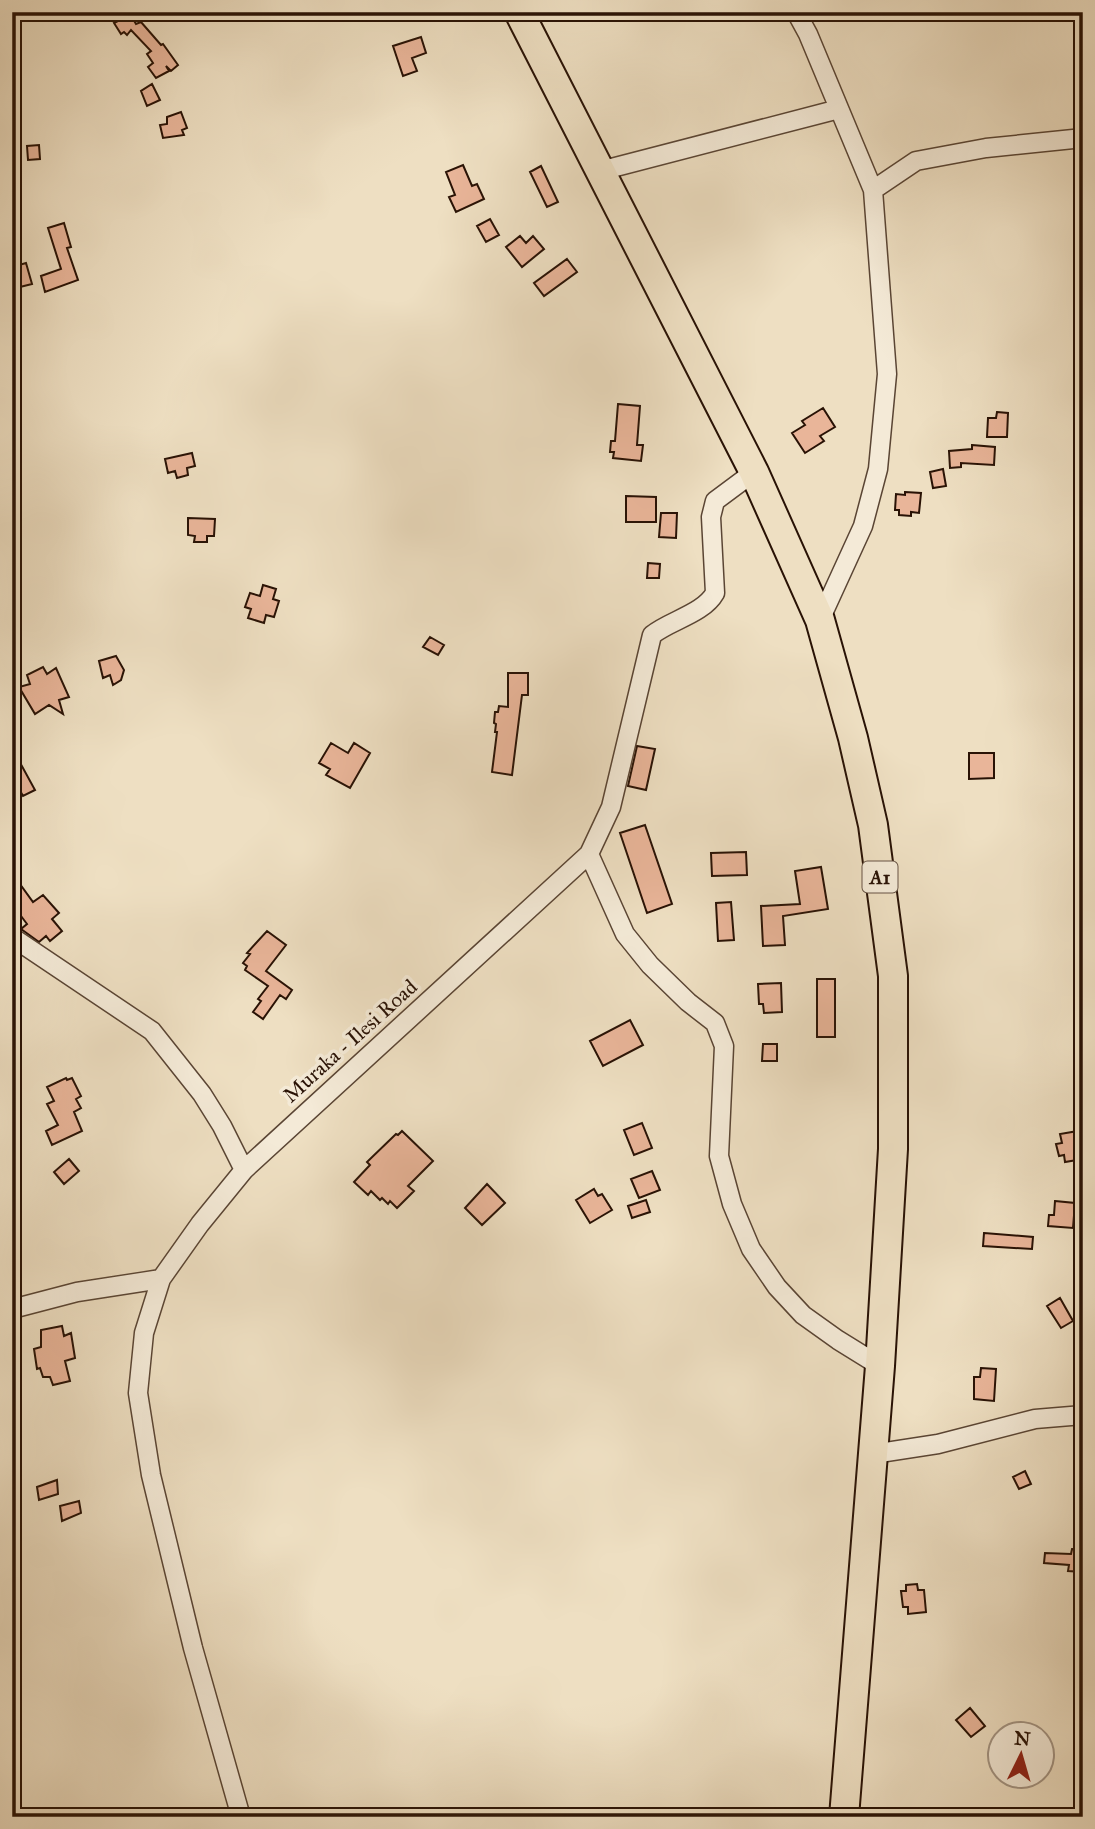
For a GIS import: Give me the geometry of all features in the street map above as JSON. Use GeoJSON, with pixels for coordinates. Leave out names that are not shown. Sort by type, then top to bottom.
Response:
{"type":"FeatureCollection","features":[{"type":"Feature","properties":{"kind":"highway","name":"A1"},"geometry":{"type":"LineString","coordinates":[[519,12],[754,472],[820,620],[853,738],[873,825],[893,976],[893,1149],[880,1366],[844,1817]]}},
{"type":"Feature","properties":{"kind":"street"},"geometry":{"type":"LineString","coordinates":[[796,12],[808,34],[873,190],[887,374],[878,469],[863,526],[820,620]]}},
{"type":"Feature","properties":{"kind":"street"},"geometry":{"type":"LineString","coordinates":[[600,171],[839,109]]}},
{"type":"Feature","properties":{"kind":"street"},"geometry":{"type":"LineString","coordinates":[[873,190],[916,161],[986,148],[1083,138]]}},
{"type":"Feature","properties":{"kind":"street","name":"Muraka - Ilesi Road"},"geometry":{"type":"LineString","coordinates":[[241,1817],[180,1595],[151,1475],[138,1393],[144,1333],[160,1279],[244,1170],[589,854],[611,807],[652,635],[663,626],[709,603],[715,593],[711,517],[715,500],[754,472]]}},
{"type":"Feature","properties":{"kind":"street"},"geometry":{"type":"LineString","coordinates":[[589,854],[625,934],[650,965],[688,1002],[715,1023],[724,1046],[719,1156],[732,1204],[751,1249],[777,1287],[803,1315],[880,1366]]}},
{"type":"Feature","properties":{"kind":"street"},"geometry":{"type":"LineString","coordinates":[[12,937],[152,1031],[202,1094],[244,1170]]}},
{"type":"Feature","properties":{"kind":"street"},"geometry":{"type":"LineString","coordinates":[[12,1309],[77,1292],[160,1279]]}},
{"type":"Feature","properties":{"kind":"street"},"geometry":{"type":"LineString","coordinates":[[873,1454],[938,1444],[1035,1419],[1083,1415]]}},
{"type":"Feature","properties":{"kind":"building"},"geometry":{"type":"Polygon","coordinates":[[[129,12],[136,24],[141,22],[161,45],[163,44],[178,65],[171,71],[166,66],[169,71],[156,78],[148,67],[153,63],[147,54],[151,51],[131,30],[127,35],[124,32],[121,34],[114,23],[118,21],[116,16],[129,12]]]}},
{"type":"Feature","properties":{"kind":"building"},"geometry":{"type":"Polygon","coordinates":[[[421,37],[426,53],[412,58],[417,71],[403,76],[393,46],[421,37]]]}},
{"type":"Feature","properties":{"kind":"building"},"geometry":{"type":"Polygon","coordinates":[[[152,84],[160,100],[147,106],[141,91],[152,84]]]}},
{"type":"Feature","properties":{"kind":"building"},"geometry":{"type":"Polygon","coordinates":[[[181,112],[187,128],[182,130],[184,135],[163,138],[160,125],[167,124],[167,117],[181,112]]]}},
{"type":"Feature","properties":{"kind":"building"},"geometry":{"type":"Polygon","coordinates":[[[39,145],[40,159],[28,160],[27,146],[39,145]]]}},
{"type":"Feature","properties":{"kind":"building"},"geometry":{"type":"Polygon","coordinates":[[[463,165],[472,186],[477,184],[484,199],[456,212],[449,197],[455,195],[446,172],[463,165]]]}},
{"type":"Feature","properties":{"kind":"building"},"geometry":{"type":"Polygon","coordinates":[[[541,166],[558,202],[547,207],[530,172],[541,166]]]}},
{"type":"Feature","properties":{"kind":"building"},"geometry":{"type":"Polygon","coordinates":[[[490,219],[499,235],[486,242],[477,226],[490,219]]]}},
{"type":"Feature","properties":{"kind":"building"},"geometry":{"type":"Polygon","coordinates":[[[64,223],[71,247],[67,248],[78,280],[45,292],[41,276],[61,269],[48,228],[64,223]]]}},
{"type":"Feature","properties":{"kind":"building"},"geometry":{"type":"Polygon","coordinates":[[[520,236],[526,243],[533,236],[544,249],[522,267],[506,247],[520,236]]]}},
{"type":"Feature","properties":{"kind":"building"},"geometry":{"type":"Polygon","coordinates":[[[567,259],[577,272],[544,296],[534,283],[567,259]]]}},
{"type":"Feature","properties":{"kind":"building"},"geometry":{"type":"Polygon","coordinates":[[[26,263],[32,284],[12,289],[12,267],[26,263]]]}},
{"type":"Feature","properties":{"kind":"building"},"geometry":{"type":"Polygon","coordinates":[[[618,404],[640,406],[637,445],[643,445],[641,461],[613,458],[614,452],[610,452],[611,441],[615,441],[618,404]]]}},
{"type":"Feature","properties":{"kind":"building"},"geometry":{"type":"Polygon","coordinates":[[[823,408],[835,427],[820,436],[824,441],[805,453],[792,433],[805,425],[802,421],[823,408]]]}},
{"type":"Feature","properties":{"kind":"building"},"geometry":{"type":"Polygon","coordinates":[[[997,412],[1008,413],[1007,437],[987,437],[988,418],[996,418],[997,412]]]}},
{"type":"Feature","properties":{"kind":"building"},"geometry":{"type":"Polygon","coordinates":[[[972,445],[995,447],[994,465],[961,463],[961,467],[950,468],[949,451],[972,449],[972,445]]]}},
{"type":"Feature","properties":{"kind":"building"},"geometry":{"type":"Polygon","coordinates":[[[192,453],[195,466],[187,468],[188,475],[177,478],[175,471],[168,473],[165,459],[192,453]]]}},
{"type":"Feature","properties":{"kind":"building"},"geometry":{"type":"Polygon","coordinates":[[[943,469],[946,486],[933,488],[930,472],[943,469]]]}},
{"type":"Feature","properties":{"kind":"building"},"geometry":{"type":"Polygon","coordinates":[[[905,492],[921,493],[919,513],[911,512],[911,516],[899,515],[899,510],[895,510],[896,494],[905,495],[905,492]]]}},
{"type":"Feature","properties":{"kind":"building"},"geometry":{"type":"Polygon","coordinates":[[[626,496],[656,497],[656,522],[626,522],[626,496]]]}},
{"type":"Feature","properties":{"kind":"building"},"geometry":{"type":"Polygon","coordinates":[[[661,513],[677,513],[676,538],[659,537],[661,513]]]}},
{"type":"Feature","properties":{"kind":"building"},"geometry":{"type":"Polygon","coordinates":[[[188,518],[215,519],[214,536],[207,536],[207,542],[194,542],[195,536],[188,535],[188,518]]]}},
{"type":"Feature","properties":{"kind":"building"},"geometry":{"type":"Polygon","coordinates":[[[648,563],[660,564],[659,578],[647,578],[648,563]]]}},
{"type":"Feature","properties":{"kind":"building"},"geometry":{"type":"Polygon","coordinates":[[[263,585],[276,589],[273,599],[279,601],[274,617],[266,615],[264,623],[248,618],[251,609],[245,607],[250,593],[260,596],[263,585]]]}},
{"type":"Feature","properties":{"kind":"building"},"geometry":{"type":"Polygon","coordinates":[[[430,637],[444,645],[438,655],[423,647],[430,637]]]}},
{"type":"Feature","properties":{"kind":"building"},"geometry":{"type":"Polygon","coordinates":[[[116,656],[124,670],[121,680],[113,685],[110,675],[103,678],[99,661],[116,656]]]}},
{"type":"Feature","properties":{"kind":"building"},"geometry":{"type":"Polygon","coordinates":[[[43,667],[47,674],[56,668],[69,697],[59,700],[63,714],[49,705],[35,714],[19,687],[30,684],[27,675],[43,667]]]}},
{"type":"Feature","properties":{"kind":"building"},"geometry":{"type":"Polygon","coordinates":[[[508,673],[528,673],[528,695],[522,695],[512,775],[492,772],[497,732],[495,712],[498,712],[499,706],[508,707],[508,673]]]}},
{"type":"Feature","properties":{"kind":"building"},"geometry":{"type":"Polygon","coordinates":[[[331,743],[348,753],[354,743],[370,753],[350,788],[326,775],[330,769],[319,763],[331,743]]]}},
{"type":"Feature","properties":{"kind":"building"},"geometry":{"type":"Polygon","coordinates":[[[637,746],[655,749],[646,790],[628,786],[637,746]]]}},
{"type":"Feature","properties":{"kind":"building"},"geometry":{"type":"Polygon","coordinates":[[[12,748],[35,790],[23,796],[12,776],[12,748]]]}},
{"type":"Feature","properties":{"kind":"building"},"geometry":{"type":"Polygon","coordinates":[[[969,753],[994,753],[994,778],[969,779],[969,753]]]}},
{"type":"Feature","properties":{"kind":"building"},"geometry":{"type":"Polygon","coordinates":[[[645,825],[672,904],[647,913],[620,833],[645,825]]]}},
{"type":"Feature","properties":{"kind":"building"},"geometry":{"type":"Polygon","coordinates":[[[746,852],[747,875],[712,876],[711,853],[746,852]]]}},
{"type":"Feature","properties":{"kind":"building"},"geometry":{"type":"Polygon","coordinates":[[[821,867],[828,909],[783,916],[785,945],[763,946],[761,906],[800,904],[795,871],[821,867]]]}},
{"type":"Feature","properties":{"kind":"building"},"geometry":{"type":"Polygon","coordinates":[[[12,873],[33,902],[43,895],[59,913],[52,919],[62,931],[50,941],[46,936],[39,942],[21,929],[27,924],[12,904],[12,873]]]}},
{"type":"Feature","properties":{"kind":"building"},"geometry":{"type":"Polygon","coordinates":[[[731,902],[734,940],[718,941],[716,903],[731,902]]]}},
{"type":"Feature","properties":{"kind":"building"},"geometry":{"type":"Polygon","coordinates":[[[267,931],[286,945],[266,971],[292,990],[286,999],[280,995],[263,1019],[253,1012],[261,1001],[258,999],[268,986],[245,970],[247,966],[243,963],[250,954],[247,953],[267,931]]]}},
{"type":"Feature","properties":{"kind":"building"},"geometry":{"type":"Polygon","coordinates":[[[817,979],[835,979],[835,1037],[817,1037],[817,979]]]}},
{"type":"Feature","properties":{"kind":"building"},"geometry":{"type":"Polygon","coordinates":[[[781,983],[782,1012],[764,1013],[763,1004],[759,1004],[758,984],[781,983]]]}},
{"type":"Feature","properties":{"kind":"building"},"geometry":{"type":"Polygon","coordinates":[[[630,1020],[643,1045],[603,1066],[590,1041],[630,1020]]]}},
{"type":"Feature","properties":{"kind":"building"},"geometry":{"type":"Polygon","coordinates":[[[763,1044],[777,1044],[777,1061],[762,1061],[763,1044]]]}},
{"type":"Feature","properties":{"kind":"building"},"geometry":{"type":"Polygon","coordinates":[[[72,1078],[81,1096],[76,1099],[81,1108],[74,1112],[82,1131],[52,1145],[46,1131],[58,1125],[47,1104],[54,1101],[47,1087],[72,1078]]]}},
{"type":"Feature","properties":{"kind":"building"},"geometry":{"type":"Polygon","coordinates":[[[642,1123],[652,1148],[634,1155],[624,1130],[642,1123]]]}},
{"type":"Feature","properties":{"kind":"building"},"geometry":{"type":"Polygon","coordinates":[[[402,1131],[433,1161],[408,1186],[414,1191],[397,1208],[390,1201],[388,1204],[382,1198],[380,1200],[371,1191],[368,1195],[354,1182],[370,1165],[367,1162],[402,1131]]]}},
{"type":"Feature","properties":{"kind":"building"},"geometry":{"type":"Polygon","coordinates":[[[1078,1131],[1083,1159],[1065,1162],[1064,1155],[1059,1156],[1056,1144],[1062,1143],[1060,1134],[1078,1131]]]}},
{"type":"Feature","properties":{"kind":"building"},"geometry":{"type":"Polygon","coordinates":[[[69,1159],[79,1171],[64,1184],[54,1172],[69,1159]]]}},
{"type":"Feature","properties":{"kind":"building"},"geometry":{"type":"Polygon","coordinates":[[[652,1171],[660,1190],[639,1198],[631,1179],[652,1171]]]}},
{"type":"Feature","properties":{"kind":"building"},"geometry":{"type":"Polygon","coordinates":[[[487,1184],[505,1203],[482,1225],[465,1208],[487,1184]]]}},
{"type":"Feature","properties":{"kind":"building"},"geometry":{"type":"Polygon","coordinates":[[[594,1189],[598,1196],[602,1194],[612,1210],[590,1223],[576,1200],[594,1189]]]}},
{"type":"Feature","properties":{"kind":"building"},"geometry":{"type":"Polygon","coordinates":[[[646,1200],[650,1212],[632,1218],[628,1206],[646,1200]]]}},
{"type":"Feature","properties":{"kind":"building"},"geometry":{"type":"Polygon","coordinates":[[[1055,1201],[1075,1203],[1073,1228],[1048,1226],[1049,1215],[1054,1215],[1055,1201]]]}},
{"type":"Feature","properties":{"kind":"building"},"geometry":{"type":"Polygon","coordinates":[[[984,1233],[1033,1237],[1032,1249],[983,1246],[984,1233]]]}},
{"type":"Feature","properties":{"kind":"building"},"geometry":{"type":"Polygon","coordinates":[[[1060,1298],[1073,1321],[1061,1328],[1047,1306],[1060,1298]]]}},
{"type":"Feature","properties":{"kind":"building"},"geometry":{"type":"Polygon","coordinates":[[[62,1326],[64,1336],[71,1333],[75,1358],[65,1361],[70,1381],[53,1385],[50,1377],[43,1377],[40,1368],[37,1369],[34,1349],[41,1347],[41,1330],[62,1326]]]}},
{"type":"Feature","properties":{"kind":"building"},"geometry":{"type":"Polygon","coordinates":[[[981,1368],[996,1369],[994,1401],[974,1399],[974,1377],[980,1377],[981,1368]]]}},
{"type":"Feature","properties":{"kind":"building"},"geometry":{"type":"Polygon","coordinates":[[[1025,1471],[1031,1484],[1019,1489],[1013,1477],[1025,1471]]]}},
{"type":"Feature","properties":{"kind":"building"},"geometry":{"type":"Polygon","coordinates":[[[57,1480],[58,1494],[39,1500],[37,1487],[57,1480]]]}},
{"type":"Feature","properties":{"kind":"building"},"geometry":{"type":"Polygon","coordinates":[[[79,1501],[81,1513],[62,1521],[60,1506],[79,1501]]]}},
{"type":"Feature","properties":{"kind":"building"},"geometry":{"type":"Polygon","coordinates":[[[1072,1549],[1083,1550],[1083,1572],[1068,1571],[1069,1565],[1044,1563],[1045,1553],[1071,1554],[1072,1549]]]}},
{"type":"Feature","properties":{"kind":"building"},"geometry":{"type":"Polygon","coordinates":[[[917,1584],[918,1590],[924,1590],[926,1612],[908,1614],[908,1607],[903,1607],[901,1591],[906,1591],[906,1585],[917,1584]]]}},
{"type":"Feature","properties":{"kind":"building"},"geometry":{"type":"Polygon","coordinates":[[[970,1708],[985,1726],[971,1737],[956,1720],[970,1708]]]}}]}
